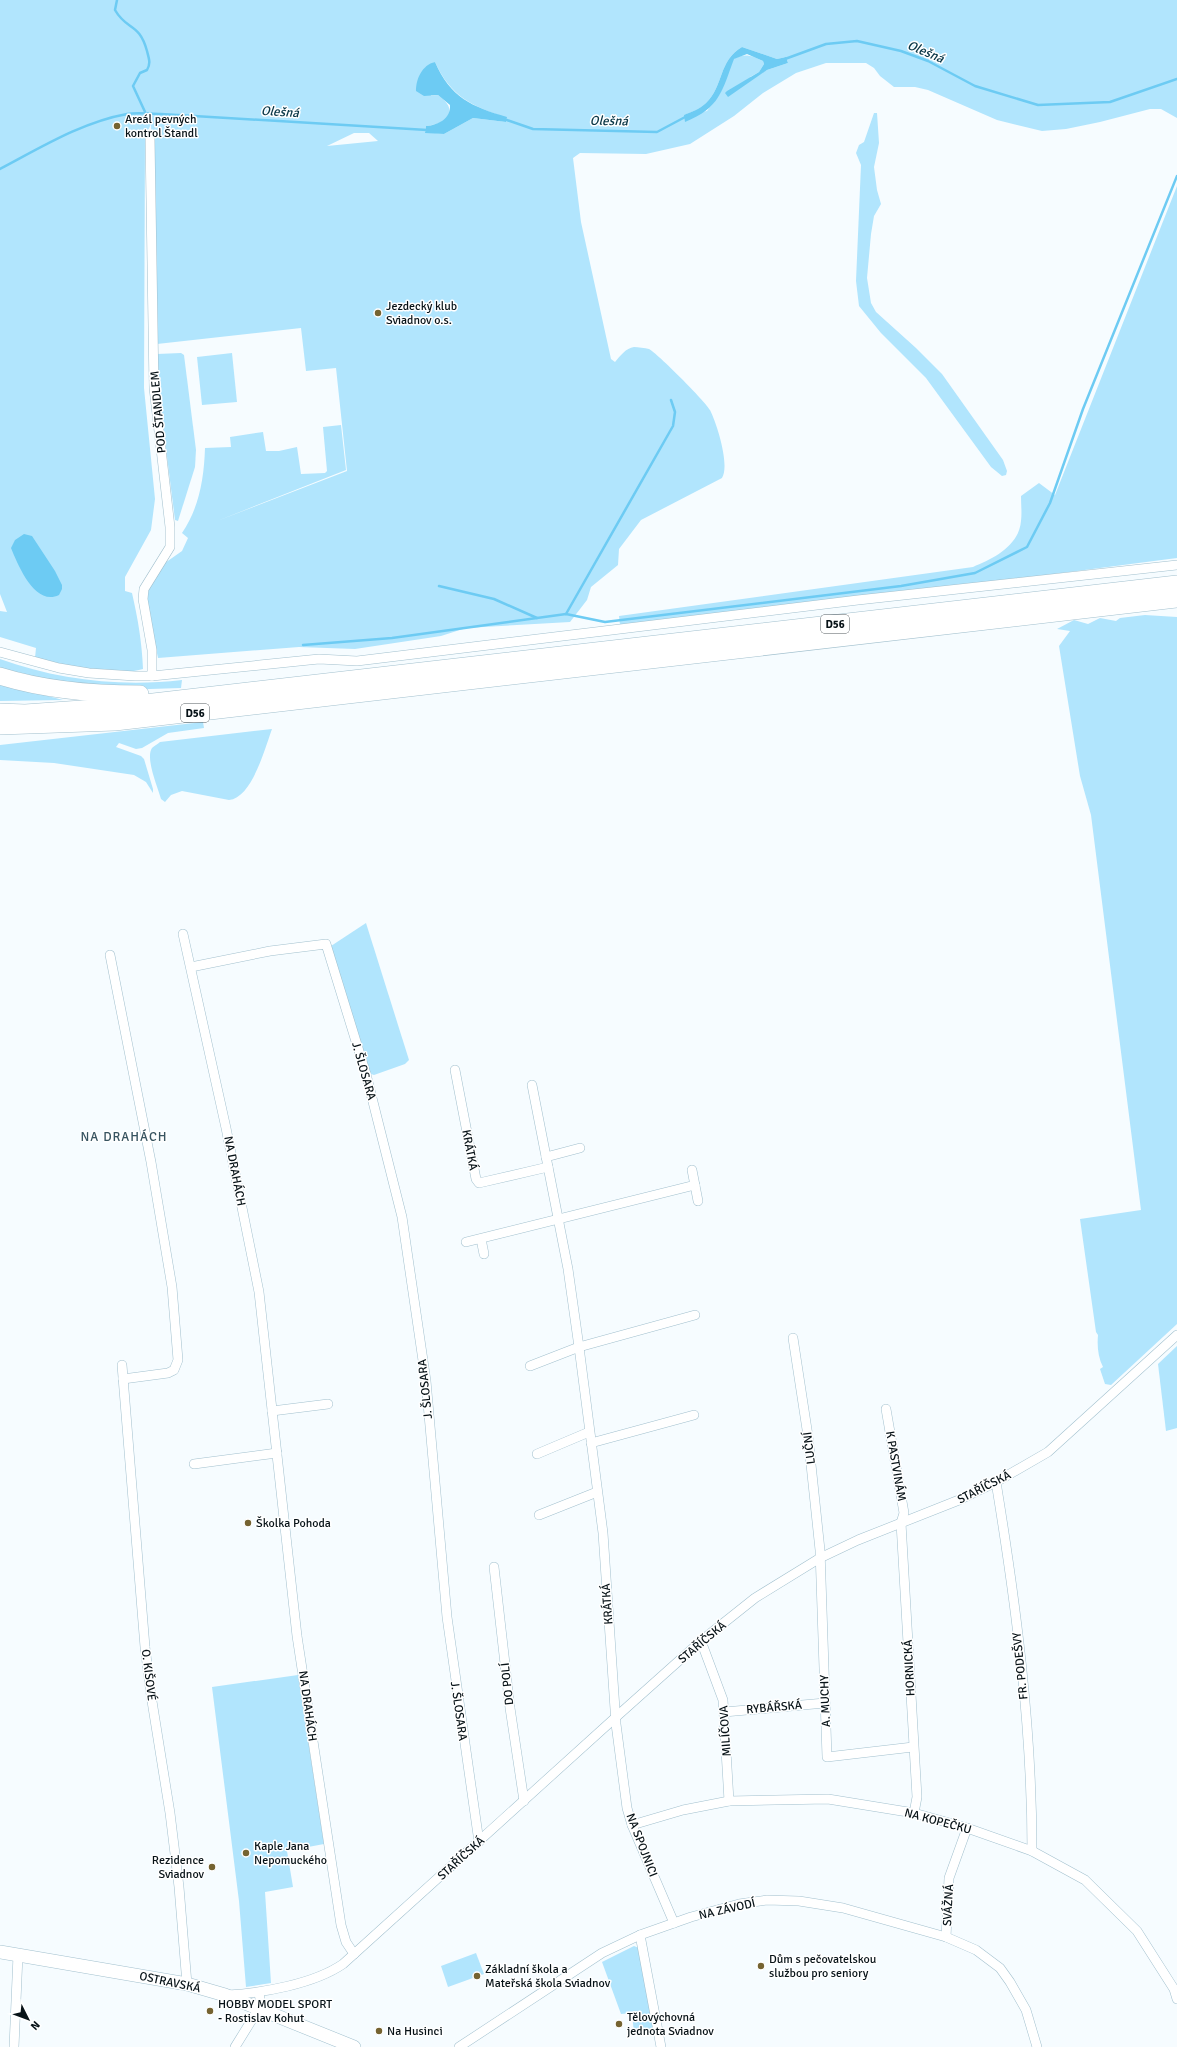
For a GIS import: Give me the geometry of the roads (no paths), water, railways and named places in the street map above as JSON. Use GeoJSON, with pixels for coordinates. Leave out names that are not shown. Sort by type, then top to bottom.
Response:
{"type":"FeatureCollection","features":[{"type":"Feature","properties":{"kind":"highway","name":"D56"},"geometry":{"type":"LineString","coordinates":[[0,712],[110,707],[1177,584]]}},
{"type":"Feature","properties":{"kind":"highway","name":"D56"},"geometry":{"type":"LineString","coordinates":[[0,727],[115,722],[1177,599]]}},
{"type":"Feature","properties":{"kind":"highway"},"geometry":{"type":"LineString","coordinates":[[0,676],[38,685],[80,691],[120,694],[244,692]]}},
{"type":"Feature","properties":{"kind":"street","name":"POD ŠTANDLEM"},"geometry":{"type":"LineString","coordinates":[[150,139],[154,388],[170,540],[170,547],[144,588],[143,599],[152,650],[152,676]]}},
{"type":"Feature","properties":{"kind":"street"},"geometry":{"type":"LineString","coordinates":[[0,652],[53,667],[89,673],[152,676],[319,659],[357,661],[835,603],[1177,565]]}},
{"type":"Feature","properties":{"kind":"street","name":"NA DRAHÁCH"},"geometry":{"type":"LineString","coordinates":[[184,934],[226,1128],[259,1292],[297,1636],[341,1925],[346,1942],[354,1954]]}},
{"type":"Feature","properties":{"kind":"street","name":"J. ŠLOSARA"},"geometry":{"type":"LineString","coordinates":[[191,967],[270,951],[326,944],[366,1074],[402,1218],[426,1381],[447,1617],[479,1842]]}},
{"type":"Feature","properties":{"kind":"street"},"geometry":{"type":"LineString","coordinates":[[110,955],[151,1162],[172,1287],[178,1360],[174,1370],[168,1374],[123,1379]]}},
{"type":"Feature","properties":{"kind":"street","name":"KRÁTKÁ"},"geometry":{"type":"LineString","coordinates":[[455,1070],[476,1179],[479,1183],[548,1167]]}},
{"type":"Feature","properties":{"kind":"street","name":"KRÁTKÁ"},"geometry":{"type":"LineString","coordinates":[[532,1085],[558,1219],[579,1346],[603,1533],[616,1717]]}},
{"type":"Feature","properties":{"kind":"street"},"geometry":{"type":"LineString","coordinates":[[546,1157],[580,1148]]}},
{"type":"Feature","properties":{"kind":"street"},"geometry":{"type":"LineString","coordinates":[[692,1170],[698,1201]]}},
{"type":"Feature","properties":{"kind":"street"},"geometry":{"type":"LineString","coordinates":[[466,1242],[695,1185]]}},
{"type":"Feature","properties":{"kind":"street"},"geometry":{"type":"LineString","coordinates":[[481,1239],[484,1254]]}},
{"type":"Feature","properties":{"kind":"street"},"geometry":{"type":"LineString","coordinates":[[530,1366],[579,1346],[695,1315]]}},
{"type":"Feature","properties":{"kind":"street","name":"STAŘÍČSKÁ"},"geometry":{"type":"LineString","coordinates":[[225,1995],[259,1993],[329,1974],[354,1954],[701,1641],[755,1598],[820,1558],[858,1540],[959,1500],[996,1482],[1048,1452],[1177,1335]]}},
{"type":"Feature","properties":{"kind":"street","name":"LUČNÍ"},"geometry":{"type":"LineString","coordinates":[[793,1338],[808,1436],[820,1558]]}},
{"type":"Feature","properties":{"kind":"street","name":"O. KIŠOVÉ"},"geometry":{"type":"LineString","coordinates":[[122,1365],[150,1695],[170,1813],[179,1887],[187,1984]]}},
{"type":"Feature","properties":{"kind":"street"},"geometry":{"type":"LineString","coordinates":[[272,1411],[328,1404]]}},
{"type":"Feature","properties":{"kind":"street","name":"K PASTVINÁM"},"geometry":{"type":"LineString","coordinates":[[886,1409],[904,1513],[901,1524]]}},
{"type":"Feature","properties":{"kind":"street"},"geometry":{"type":"LineString","coordinates":[[591,1444],[694,1416]]}},
{"type":"Feature","properties":{"kind":"street"},"geometry":{"type":"LineString","coordinates":[[537,1454],[589,1432]]}},
{"type":"Feature","properties":{"kind":"street"},"geometry":{"type":"LineString","coordinates":[[194,1464],[277,1453]]}},
{"type":"Feature","properties":{"kind":"street","name":"FR. PODEŠVY"},"geometry":{"type":"LineString","coordinates":[[996,1482],[1021,1666],[1032,1786],[1032,1851]]}},
{"type":"Feature","properties":{"kind":"street"},"geometry":{"type":"LineString","coordinates":[[539,1515],[597,1492]]}},
{"type":"Feature","properties":{"kind":"street","name":"HORNICKÁ"},"geometry":{"type":"LineString","coordinates":[[901,1524],[917,1797],[914,1813]]}},
{"type":"Feature","properties":{"kind":"street","name":"A. MUCHY"},"geometry":{"type":"LineString","coordinates":[[820,1558],[827,1757],[913,1748]]}},
{"type":"Feature","properties":{"kind":"street","name":"DO POLÍ"},"geometry":{"type":"LineString","coordinates":[[494,1567],[510,1708],[524,1801]]}},
{"type":"Feature","properties":{"kind":"street","name":"MILÍČOVA"},"geometry":{"type":"LineString","coordinates":[[701,1641],[723,1700],[729,1800]]}},
{"type":"Feature","properties":{"kind":"street","name":"RYBÁŘSKÁ"},"geometry":{"type":"LineString","coordinates":[[724,1712],[825,1703]]}},
{"type":"Feature","properties":{"kind":"street","name":"NA SPOJNICI"},"geometry":{"type":"LineString","coordinates":[[616,1717],[626,1796],[632,1825],[674,1923]]}},
{"type":"Feature","properties":{"kind":"street","name":"NA KOPEČKU"},"geometry":{"type":"LineString","coordinates":[[632,1825],[683,1810],[729,1800],[828,1799],[914,1813],[967,1828],[1032,1851],[1085,1880],[1118,1911],[1147,1944],[1174,1989],[1177,1999]]}},
{"type":"Feature","properties":{"kind":"street","name":"SVÁŽNÁ"},"geometry":{"type":"LineString","coordinates":[[946,1937],[949,1878],[967,1828]]}},
{"type":"Feature","properties":{"kind":"street","name":"NA ZÁVODÍ"},"geometry":{"type":"LineString","coordinates":[[459,2047],[602,1952],[640,1934],[674,1923],[739,1904],[767,1900],[799,1901],[843,1908],[946,1937],[976,1950],[1000,1968],[1010,1982],[1026,2010],[1037,2047]]}},
{"type":"Feature","properties":{"kind":"street"},"geometry":{"type":"LineString","coordinates":[[640,1934],[661,2047]]}},
{"type":"Feature","properties":{"kind":"street","name":"OSTRAVSKÁ"},"geometry":{"type":"LineString","coordinates":[[0,1952],[187,1984],[225,1995],[354,2047]]}},
{"type":"Feature","properties":{"kind":"street"},"geometry":{"type":"LineString","coordinates":[[14,2047],[18,1955]]}},
{"type":"Feature","properties":{"kind":"street"},"geometry":{"type":"LineString","coordinates":[[235,2047],[261,2005],[259,1993]]}},
{"type":"Feature","properties":{"kind":"waterway"},"geometry":{"type":"LineString","coordinates":[[117,0],[115,10],[119,17],[140,35],[144,42],[148,56],[148,68],[140,73],[133,86],[146,114]]}},
{"type":"Feature","properties":{"kind":"waterway","name":"Olešná"},"geometry":{"type":"LineString","coordinates":[[785,59],[826,44],[857,41],[901,51],[928,61],[975,86],[1038,105],[1110,102],[1177,79]]}},
{"type":"Feature","properties":{"kind":"waterway","name":"Olešná"},"geometry":{"type":"LineString","coordinates":[[0,169],[46,144],[78,129],[110,118],[131,113],[427,130]]}},
{"type":"Feature","properties":{"kind":"waterway","name":"Olešná"},"geometry":{"type":"LineString","coordinates":[[504,119],[533,129],[657,132],[687,116]]}},
{"type":"Feature","properties":{"kind":"waterway"},"geometry":{"type":"LineString","coordinates":[[303,645],[392,638],[566,614],[605,622],[901,586],[975,573],[1027,547],[1050,503],[1083,409],[1177,176]]}},
{"type":"Feature","properties":{"kind":"waterway"},"geometry":{"type":"LineString","coordinates":[[566,614],[673,426],[675,412],[671,400]]}},
{"type":"Feature","properties":{"kind":"waterway"},"geometry":{"type":"LineString","coordinates":[[439,586],[494,599],[537,618]]}},
{"type":"Feature","properties":{"kind":"place","name":"Areál pevných kontrol Štandl"},"geometry":{"type":"Point","coordinates":[117,126]}},
{"type":"Feature","properties":{"kind":"place","name":"Jezdecký klub Sviadnov o.s."},"geometry":{"type":"Point","coordinates":[378,313]}},
{"type":"Feature","properties":{"kind":"place","name":"Školka Pohoda"},"geometry":{"type":"Point","coordinates":[248,1523]}},
{"type":"Feature","properties":{"kind":"place","name":"Kaple Jana Nepomuckého"},"geometry":{"type":"Point","coordinates":[246,1853]}},
{"type":"Feature","properties":{"kind":"place","name":"Rezidence Sviadnov"},"geometry":{"type":"Point","coordinates":[212,1867]}},
{"type":"Feature","properties":{"kind":"place","name":"Dům s pečovatelskou službou pro seniory"},"geometry":{"type":"Point","coordinates":[761,1966]}},
{"type":"Feature","properties":{"kind":"place","name":"Základní škola a Mateřská škola Sviadnov"},"geometry":{"type":"Point","coordinates":[477,1976]}},
{"type":"Feature","properties":{"kind":"place","name":"HOBBY MODEL SPORT - Rostislav Kohut"},"geometry":{"type":"Point","coordinates":[210,2011]}},
{"type":"Feature","properties":{"kind":"place","name":"Tělovýchovná jednota Sviadnov"},"geometry":{"type":"Point","coordinates":[619,2024]}},
{"type":"Feature","properties":{"kind":"place","name":"Na Husinci"},"geometry":{"type":"Point","coordinates":[379,2031]}},
{"type":"Feature","properties":{"kind":"district","name":"NA DRAHÁCH"},"geometry":{"type":"Point","coordinates":[124,1136]}}]}
